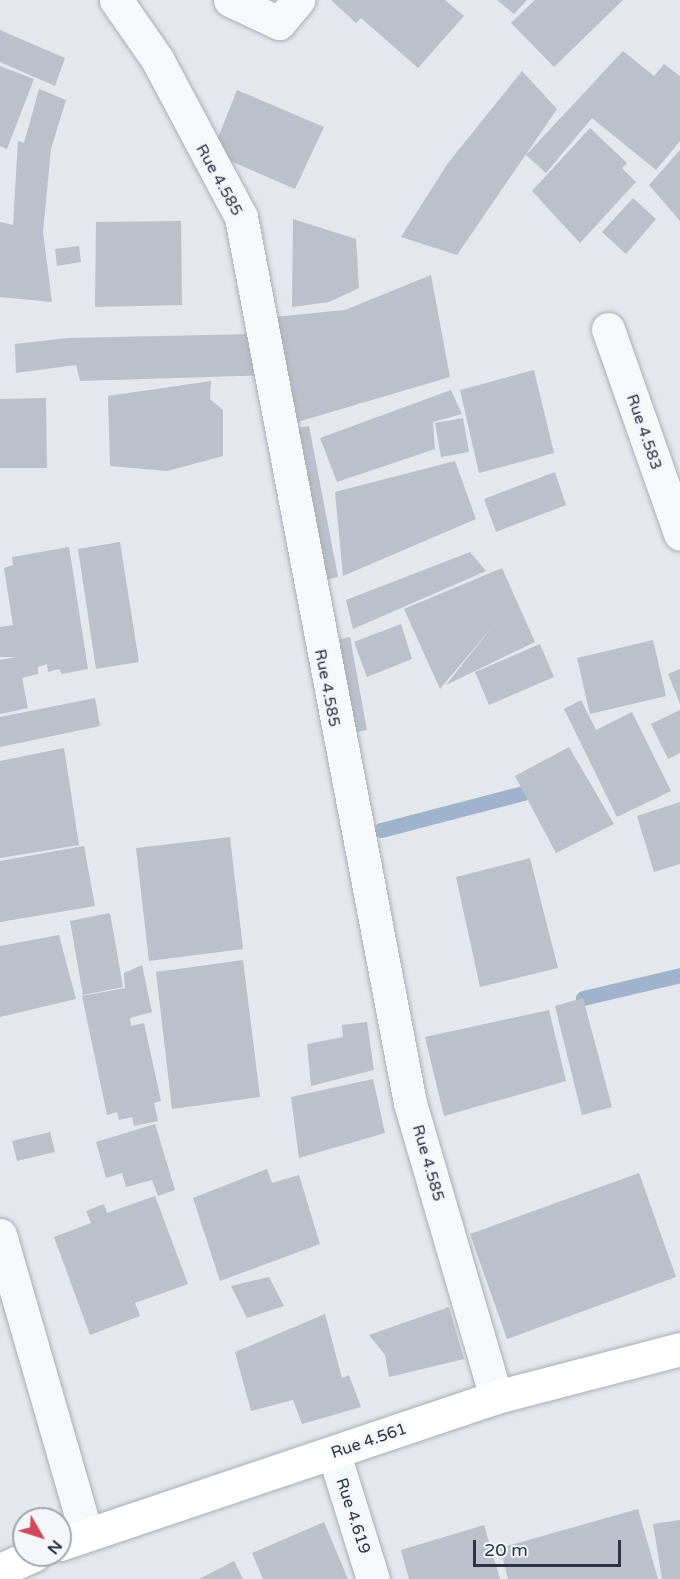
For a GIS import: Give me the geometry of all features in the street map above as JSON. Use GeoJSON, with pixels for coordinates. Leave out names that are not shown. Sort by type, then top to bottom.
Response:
{"type":"FeatureCollection","features":[{"type":"Feature","properties":{"kind":"main road","name":"Rue 4.561"},"geometry":{"type":"LineString","coordinates":[[73,1539],[334,1454],[495,1397],[680,1349]]}},
{"type":"Feature","properties":{"kind":"street","name":"Rue 4.585"},"geometry":{"type":"LineString","coordinates":[[116,0],[157,59],[242,217],[410,1103],[495,1397]]}},
{"type":"Feature","properties":{"kind":"street"},"geometry":{"type":"LineString","coordinates":[[230,0],[279,23],[298,0]]}},
{"type":"Feature","properties":{"kind":"street","name":"Rue 4.583"},"geometry":{"type":"LineString","coordinates":[[608,329],[680,534]]}},
{"type":"Feature","properties":{"kind":"street"},"geometry":{"type":"LineString","coordinates":[[0,1235],[73,1539]]}},
{"type":"Feature","properties":{"kind":"street","name":"Rue 4.619"},"geometry":{"type":"LineString","coordinates":[[334,1454],[373,1579]]}},
{"type":"Feature","properties":{"kind":"building"},"geometry":{"type":"Polygon","coordinates":[[[331,0],[445,0],[464,16],[418,68],[361,18],[356,23],[331,0]]]}},
{"type":"Feature","properties":{"kind":"building"},"geometry":{"type":"Polygon","coordinates":[[[497,0],[527,0],[514,14],[497,0]]]}},
{"type":"Feature","properties":{"kind":"building"},"geometry":{"type":"Polygon","coordinates":[[[535,0],[623,0],[554,67],[511,23],[535,0]]]}},
{"type":"Feature","properties":{"kind":"building"},"geometry":{"type":"Polygon","coordinates":[[[0,30],[65,58],[55,86],[0,62],[0,30]]]}},
{"type":"Feature","properties":{"kind":"building"},"geometry":{"type":"Polygon","coordinates":[[[623,51],[654,76],[664,64],[680,76],[680,141],[656,170],[592,118],[546,173],[526,155],[623,51]]]}},
{"type":"Feature","properties":{"kind":"building"},"geometry":{"type":"Polygon","coordinates":[[[0,66],[34,79],[7,149],[0,146],[0,66]]]}},
{"type":"Feature","properties":{"kind":"building"},"geometry":{"type":"Polygon","coordinates":[[[522,71],[557,109],[457,255],[401,237],[448,163],[522,71]]]}},
{"type":"Feature","properties":{"kind":"building"},"geometry":{"type":"Polygon","coordinates":[[[39,89],[66,100],[51,149],[43,232],[52,302],[0,297],[0,222],[13,225],[18,141],[24,143],[39,89]]]}},
{"type":"Feature","properties":{"kind":"building"},"geometry":{"type":"Polygon","coordinates":[[[237,90],[324,127],[295,189],[212,153],[237,90]]]}},
{"type":"Feature","properties":{"kind":"building"},"geometry":{"type":"Polygon","coordinates":[[[590,128],[627,163],[622,168],[636,182],[580,243],[532,191],[590,128]]]}},
{"type":"Feature","properties":{"kind":"building"},"geometry":{"type":"Polygon","coordinates":[[[680,150],[680,221],[649,185],[680,150]]]}},
{"type":"Feature","properties":{"kind":"building"},"geometry":{"type":"Polygon","coordinates":[[[633,198],[656,219],[626,254],[602,232],[633,198]]]}},
{"type":"Feature","properties":{"kind":"building"},"geometry":{"type":"Polygon","coordinates":[[[293,219],[356,239],[359,288],[329,302],[292,307],[293,219]]]}},
{"type":"Feature","properties":{"kind":"building"},"geometry":{"type":"Polygon","coordinates":[[[181,221],[182,305],[95,307],[96,222],[181,221]]]}},
{"type":"Feature","properties":{"kind":"building"},"geometry":{"type":"Polygon","coordinates":[[[79,246],[81,262],[57,266],[55,249],[79,246]]]}},
{"type":"Feature","properties":{"kind":"building"},"geometry":{"type":"Polygon","coordinates":[[[431,275],[450,377],[277,428],[264,318],[345,310],[431,275]]]}},
{"type":"Feature","properties":{"kind":"building"},"geometry":{"type":"Polygon","coordinates":[[[254,334],[268,375],[80,381],[76,365],[16,373],[15,344],[68,338],[254,334]]]}},
{"type":"Feature","properties":{"kind":"building"},"geometry":{"type":"Polygon","coordinates":[[[534,370],[554,453],[479,473],[460,390],[534,370]]]}},
{"type":"Feature","properties":{"kind":"building"},"geometry":{"type":"Polygon","coordinates":[[[211,381],[210,399],[223,410],[223,456],[167,471],[110,466],[108,396],[211,381]]]}},
{"type":"Feature","properties":{"kind":"building"},"geometry":{"type":"Polygon","coordinates":[[[451,390],[462,414],[433,422],[435,449],[337,482],[320,438],[451,390]]]}},
{"type":"Feature","properties":{"kind":"building"},"geometry":{"type":"Polygon","coordinates":[[[46,398],[47,468],[0,468],[0,399],[46,398]]]}},
{"type":"Feature","properties":{"kind":"building"},"geometry":{"type":"Polygon","coordinates":[[[463,418],[469,452],[441,457],[435,423],[463,418]]]}},
{"type":"Feature","properties":{"kind":"building"},"geometry":{"type":"Polygon","coordinates":[[[309,426],[338,577],[309,583],[280,431],[309,426]]]}},
{"type":"Feature","properties":{"kind":"building"},"geometry":{"type":"Polygon","coordinates":[[[455,461],[476,519],[343,576],[335,492],[455,461]]]}},
{"type":"Feature","properties":{"kind":"building"},"geometry":{"type":"Polygon","coordinates":[[[555,472],[566,505],[496,532],[484,499],[555,472]]]}},
{"type":"Feature","properties":{"kind":"building"},"geometry":{"type":"Polygon","coordinates":[[[120,542],[139,662],[96,669],[78,549],[120,542]]]}},
{"type":"Feature","properties":{"kind":"building"},"geometry":{"type":"Polygon","coordinates":[[[69,547],[88,669],[62,674],[59,669],[48,672],[47,664],[38,667],[38,674],[22,678],[28,708],[0,714],[0,660],[17,657],[0,657],[0,627],[13,625],[4,568],[13,565],[12,557],[69,547]]]}},
{"type":"Feature","properties":{"kind":"building"},"geometry":{"type":"Polygon","coordinates":[[[470,552],[486,571],[353,629],[346,600],[470,552]]]}},
{"type":"Feature","properties":{"kind":"building"},"geometry":{"type":"Polygon","coordinates":[[[502,568],[535,642],[446,685],[492,627],[440,689],[404,609],[502,568]]]}},
{"type":"Feature","properties":{"kind":"building"},"geometry":{"type":"Polygon","coordinates":[[[401,624],[412,659],[367,677],[354,642],[401,624]]]}},
{"type":"Feature","properties":{"kind":"building"},"geometry":{"type":"Polygon","coordinates":[[[350,637],[367,730],[339,736],[322,643],[350,637]]]}},
{"type":"Feature","properties":{"kind":"building"},"geometry":{"type":"Polygon","coordinates":[[[653,640],[666,696],[590,714],[577,658],[653,640]]]}},
{"type":"Feature","properties":{"kind":"building"},"geometry":{"type":"Polygon","coordinates":[[[540,644],[554,677],[489,705],[475,672],[540,644]]]}},
{"type":"Feature","properties":{"kind":"building"},"geometry":{"type":"Polygon","coordinates":[[[680,669],[680,704],[668,674],[680,669]]]}},
{"type":"Feature","properties":{"kind":"building"},"geometry":{"type":"Polygon","coordinates":[[[95,698],[100,726],[0,747],[0,717],[95,698]]]}},
{"type":"Feature","properties":{"kind":"building"},"geometry":{"type":"Polygon","coordinates":[[[581,700],[596,730],[632,712],[671,791],[617,817],[564,709],[581,700]]]}},
{"type":"Feature","properties":{"kind":"building"},"geometry":{"type":"Polygon","coordinates":[[[680,710],[680,753],[668,759],[651,724],[680,710]]]}},
{"type":"Feature","properties":{"kind":"building"},"geometry":{"type":"Polygon","coordinates":[[[569,747],[614,824],[556,853],[515,776],[569,747]]]}},
{"type":"Feature","properties":{"kind":"building"},"geometry":{"type":"Polygon","coordinates":[[[64,748],[79,845],[0,858],[0,761],[64,748]]]}},
{"type":"Feature","properties":{"kind":"building"},"geometry":{"type":"Polygon","coordinates":[[[680,802],[680,864],[654,872],[637,816],[680,802]]]}},
{"type":"Feature","properties":{"kind":"building"},"geometry":{"type":"Polygon","coordinates":[[[230,837],[243,949],[149,961],[136,848],[230,837]]]}},
{"type":"Feature","properties":{"kind":"building"},"geometry":{"type":"Polygon","coordinates":[[[84,846],[95,906],[0,922],[0,861],[84,846]]]}},
{"type":"Feature","properties":{"kind":"building"},"geometry":{"type":"Polygon","coordinates":[[[530,858],[558,968],[480,987],[456,877],[530,858]]]}},
{"type":"Feature","properties":{"kind":"building"},"geometry":{"type":"Polygon","coordinates":[[[110,913],[123,987],[83,995],[70,921],[110,913]]]}},
{"type":"Feature","properties":{"kind":"building"},"geometry":{"type":"Polygon","coordinates":[[[59,935],[76,999],[0,1017],[0,946],[59,935]]]}},
{"type":"Feature","properties":{"kind":"building"},"geometry":{"type":"Polygon","coordinates":[[[243,960],[260,1097],[172,1109],[156,972],[243,960]]]}},
{"type":"Feature","properties":{"kind":"building"},"geometry":{"type":"Polygon","coordinates":[[[142,965],[152,1012],[130,1018],[131,1026],[144,1023],[161,1101],[154,1103],[158,1121],[134,1126],[132,1117],[119,1120],[117,1112],[107,1115],[82,996],[125,988],[124,973],[142,965]]]}},
{"type":"Feature","properties":{"kind":"building"},"geometry":{"type":"Polygon","coordinates":[[[583,998],[612,1107],[582,1115],[555,1006],[583,998]]]}},
{"type":"Feature","properties":{"kind":"building"},"geometry":{"type":"Polygon","coordinates":[[[549,1010],[566,1081],[444,1116],[425,1037],[549,1010]]]}},
{"type":"Feature","properties":{"kind":"building"},"geometry":{"type":"Polygon","coordinates":[[[367,1022],[374,1070],[311,1086],[307,1044],[343,1037],[342,1025],[367,1022]]]}},
{"type":"Feature","properties":{"kind":"building"},"geometry":{"type":"Polygon","coordinates":[[[373,1079],[385,1133],[299,1158],[291,1097],[373,1079]]]}},
{"type":"Feature","properties":{"kind":"building"},"geometry":{"type":"Polygon","coordinates":[[[155,1124],[175,1190],[158,1196],[152,1180],[126,1187],[122,1173],[106,1178],[96,1142],[155,1124]]]}},
{"type":"Feature","properties":{"kind":"building"},"geometry":{"type":"Polygon","coordinates":[[[50,1132],[55,1152],[17,1161],[12,1141],[50,1132]]]}},
{"type":"Feature","properties":{"kind":"building"},"geometry":{"type":"Polygon","coordinates":[[[267,1169],[272,1183],[299,1175],[320,1244],[220,1281],[193,1198],[267,1169]]]}},
{"type":"Feature","properties":{"kind":"building"},"geometry":{"type":"Polygon","coordinates":[[[639,1173],[676,1277],[507,1339],[470,1234],[639,1173]]]}},
{"type":"Feature","properties":{"kind":"building"},"geometry":{"type":"Polygon","coordinates":[[[155,1196],[188,1284],[135,1303],[140,1316],[90,1335],[54,1237],[91,1223],[86,1211],[104,1204],[107,1213],[155,1196]]]}},
{"type":"Feature","properties":{"kind":"building"},"geometry":{"type":"Polygon","coordinates":[[[269,1277],[284,1306],[247,1318],[231,1286],[269,1277]]]}},
{"type":"Feature","properties":{"kind":"building"},"geometry":{"type":"Polygon","coordinates":[[[449,1307],[464,1359],[389,1377],[385,1355],[369,1335],[449,1307]]]}},
{"type":"Feature","properties":{"kind":"building"},"geometry":{"type":"Polygon","coordinates":[[[325,1314],[342,1378],[349,1375],[361,1407],[302,1424],[293,1400],[251,1411],[235,1352],[325,1314]]]}},
{"type":"Feature","properties":{"kind":"building"},"geometry":{"type":"Polygon","coordinates":[[[638,1509],[658,1579],[508,1579],[500,1548],[638,1509]]]}},
{"type":"Feature","properties":{"kind":"building"},"geometry":{"type":"Polygon","coordinates":[[[680,1520],[680,1579],[662,1579],[653,1524],[680,1520]]]}},
{"type":"Feature","properties":{"kind":"building"},"geometry":{"type":"Polygon","coordinates":[[[324,1522],[348,1579],[263,1579],[252,1553],[324,1522]]]}},
{"type":"Feature","properties":{"kind":"building"},"geometry":{"type":"Polygon","coordinates":[[[484,1525],[500,1579],[409,1579],[401,1550],[484,1525]]]}},
{"type":"Feature","properties":{"kind":"building"},"geometry":{"type":"Polygon","coordinates":[[[234,1561],[243,1579],[199,1579],[234,1561]]]}},
{"type":"Feature","properties":{"kind":"waterway"},"geometry":{"type":"LineString","coordinates":[[381,830],[523,793]]}},
{"type":"Feature","properties":{"kind":"waterway"},"geometry":{"type":"LineString","coordinates":[[583,998],[680,975]]}}]}
